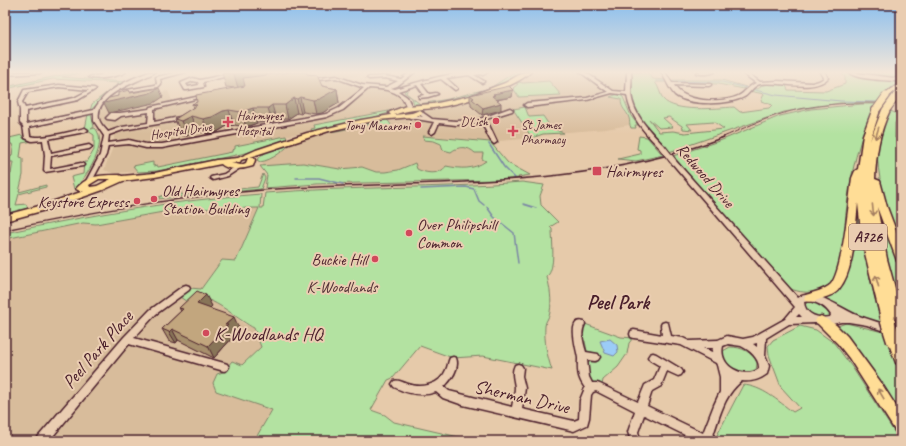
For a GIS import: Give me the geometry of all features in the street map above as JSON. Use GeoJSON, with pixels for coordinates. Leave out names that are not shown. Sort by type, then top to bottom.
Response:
{"type":"FeatureCollection","features":[{"type":"Feature","properties":{"kind":"highway","name":"A726"},"geometry":{"type":"LineString","coordinates":[[889,93],[876,110],[869,127],[867,164],[877,235],[901,359]]}},
{"type":"Feature","properties":{"kind":"highway","name":"A726"},"geometry":{"type":"LineString","coordinates":[[808,298],[833,289],[837,286],[845,269],[856,178],[867,164],[875,136],[886,110],[899,94]]}},
{"type":"Feature","properties":{"kind":"highway","name":"A726"},"geometry":{"type":"LineString","coordinates":[[867,164],[901,258]]}},
{"type":"Feature","properties":{"kind":"highway"},"geometry":{"type":"LineString","coordinates":[[823,320],[838,336],[876,386],[901,427]]}},
{"type":"Feature","properties":{"kind":"main road"},"geometry":{"type":"LineString","coordinates":[[238,163],[263,150],[322,131],[433,106],[482,93]]}},
{"type":"Feature","properties":{"kind":"main road"},"geometry":{"type":"LineString","coordinates":[[51,205],[101,176],[111,180],[206,164],[238,163],[249,165],[251,160],[263,150]]}},
{"type":"Feature","properties":{"kind":"main road"},"geometry":{"type":"LineString","coordinates":[[5,218],[103,188],[111,180]]}},
{"type":"Feature","properties":{"kind":"main road"},"geometry":{"type":"LineString","coordinates":[[87,183],[87,189],[95,190]]}},
{"type":"Feature","properties":{"kind":"street"},"geometry":{"type":"LineString","coordinates":[[25,93],[20,102],[23,110],[23,123],[26,126],[26,134],[28,138],[44,138],[85,130]]}},
{"type":"Feature","properties":{"kind":"street"},"geometry":{"type":"LineString","coordinates":[[23,110],[76,99],[87,93]]}},
{"type":"Feature","properties":{"kind":"street"},"geometry":{"type":"LineString","coordinates":[[87,183],[96,168],[106,145],[106,134],[96,121],[96,111],[105,97],[112,93]]}},
{"type":"Feature","properties":{"kind":"street","name":"Hospital Drive"},"geometry":{"type":"LineString","coordinates":[[106,145],[123,142],[146,146],[162,146],[327,116],[341,110],[361,93]]}},
{"type":"Feature","properties":{"kind":"street"},"geometry":{"type":"LineString","coordinates":[[402,93],[408,101],[412,111],[431,120],[437,121],[456,122],[479,120],[510,110]]}},
{"type":"Feature","properties":{"kind":"street"},"geometry":{"type":"LineString","coordinates":[[425,93],[428,96]]}},
{"type":"Feature","properties":{"kind":"street"},"geometry":{"type":"LineString","coordinates":[[527,105],[540,102],[587,99],[609,93]]}},
{"type":"Feature","properties":{"kind":"street"},"geometry":{"type":"LineString","coordinates":[[619,93],[629,94]]}},
{"type":"Feature","properties":{"kind":"street"},"geometry":{"type":"LineString","coordinates":[[678,93],[679,95],[698,101],[734,98],[742,96],[744,93]]}},
{"type":"Feature","properties":{"kind":"street"},"geometry":{"type":"LineString","coordinates":[[421,97],[436,94]]}},
{"type":"Feature","properties":{"kind":"street","name":"Redwood Drive"},"geometry":{"type":"LineString","coordinates":[[629,94],[635,114],[644,128],[785,288],[806,314],[823,320]]}},
{"type":"Feature","properties":{"kind":"street"},"geometry":{"type":"LineString","coordinates":[[118,115],[151,110],[158,105],[208,95]]}},
{"type":"Feature","properties":{"kind":"street"},"geometry":{"type":"LineString","coordinates":[[151,110],[151,124]]}},
{"type":"Feature","properties":{"kind":"street"},"geometry":{"type":"LineString","coordinates":[[26,126],[96,111]]}},
{"type":"Feature","properties":{"kind":"street"},"geometry":{"type":"LineString","coordinates":[[412,111],[431,120]]}},
{"type":"Feature","properties":{"kind":"street"},"geometry":{"type":"LineString","coordinates":[[106,134],[190,117]]}},
{"type":"Feature","properties":{"kind":"street"},"geometry":{"type":"LineString","coordinates":[[479,120],[486,125],[494,142]]}},
{"type":"Feature","properties":{"kind":"street"},"geometry":{"type":"LineString","coordinates":[[432,132],[437,121]]}},
{"type":"Feature","properties":{"kind":"street"},"geometry":{"type":"LineString","coordinates":[[44,138],[48,155],[47,171],[72,164],[81,164]]}},
{"type":"Feature","properties":{"kind":"street"},"geometry":{"type":"LineString","coordinates":[[48,155],[89,147]]}},
{"type":"Feature","properties":{"kind":"street"},"geometry":{"type":"LineString","coordinates":[[213,178],[226,175],[238,163]]}},
{"type":"Feature","properties":{"kind":"street"},"geometry":{"type":"LineString","coordinates":[[96,168],[101,176]]}},
{"type":"Feature","properties":{"kind":"street","name":"Peel Park Place"},"geometry":{"type":"LineString","coordinates":[[42,441],[126,340],[153,312],[186,288]]}},
{"type":"Feature","properties":{"kind":"street","name":"Redwood Drive"},"geometry":{"type":"LineString","coordinates":[[785,288],[808,298],[821,301],[829,306]]}},
{"type":"Feature","properties":{"kind":"street"},"geometry":{"type":"LineString","coordinates":[[788,321],[800,306],[800,302],[808,298]]}},
{"type":"Feature","properties":{"kind":"street"},"geometry":{"type":"LineString","coordinates":[[829,306],[861,321]]}},
{"type":"Feature","properties":{"kind":"street"},"geometry":{"type":"LineString","coordinates":[[823,320],[835,314],[829,306]]}},
{"type":"Feature","properties":{"kind":"street"},"geometry":{"type":"LineString","coordinates":[[743,343],[762,337],[776,326],[788,321],[841,319],[861,321],[896,328]]}},
{"type":"Feature","properties":{"kind":"street"},"geometry":{"type":"LineString","coordinates":[[581,324],[578,328],[578,338],[582,356],[584,378],[590,388]]}},
{"type":"Feature","properties":{"kind":"street"},"geometry":{"type":"LineString","coordinates":[[666,325],[667,339]]}},
{"type":"Feature","properties":{"kind":"street"},"geometry":{"type":"LineString","coordinates":[[634,334],[688,344],[719,344],[727,340],[743,343],[761,356]]}},
{"type":"Feature","properties":{"kind":"street"},"geometry":{"type":"LineString","coordinates":[[688,344],[720,363],[729,371],[741,376],[756,377],[762,373],[764,363],[761,356],[762,337]]}},
{"type":"Feature","properties":{"kind":"street"},"geometry":{"type":"LineString","coordinates":[[126,340],[224,367]]}},
{"type":"Feature","properties":{"kind":"street"},"geometry":{"type":"LineString","coordinates":[[706,441],[724,393],[725,377],[716,352],[719,344]]}},
{"type":"Feature","properties":{"kind":"street"},"geometry":{"type":"LineString","coordinates":[[582,356],[595,357]]}},
{"type":"Feature","properties":{"kind":"street"},"geometry":{"type":"LineString","coordinates":[[653,357],[678,372]]}},
{"type":"Feature","properties":{"kind":"street"},"geometry":{"type":"LineString","coordinates":[[397,384],[405,388],[424,392],[437,386],[448,378],[452,372],[453,361]]}},
{"type":"Feature","properties":{"kind":"street"},"geometry":{"type":"LineString","coordinates":[[636,441],[633,432],[648,388],[658,383],[665,364]]}},
{"type":"Feature","properties":{"kind":"street"},"geometry":{"type":"LineString","coordinates":[[516,413],[520,388],[517,376],[518,368]]}},
{"type":"Feature","properties":{"kind":"street"},"geometry":{"type":"LineString","coordinates":[[724,393],[741,376]]}},
{"type":"Feature","properties":{"kind":"street","name":"Sherman Drive"},"geometry":{"type":"LineString","coordinates":[[437,386],[446,395],[574,426],[580,425],[586,416],[586,394],[590,388],[597,387],[604,389],[706,441]]}},
{"type":"Feature","properties":{"kind":"shaded area","name":"Hairmyres Hospital"},"geometry":{"type":"Polygon","coordinates":[[[158,93],[169,93],[172,101],[215,93],[395,93],[405,103],[395,111],[381,116],[286,136],[287,139],[230,157],[157,171],[113,173],[104,170],[113,147],[120,141],[114,140],[114,134],[119,131],[117,129],[110,129],[101,120],[101,109],[104,103],[158,93]]]}},
{"type":"Feature","properties":{"kind":"shaded area"},"geometry":{"type":"Polygon","coordinates":[[[499,93],[618,93],[611,97],[621,99],[621,106],[629,118],[629,125],[606,129],[543,134],[532,138],[490,142],[434,136],[433,138],[424,140],[438,142],[443,149],[451,151],[463,148],[483,153],[482,159],[486,161],[470,168],[459,169],[446,166],[441,171],[422,172],[417,169],[414,163],[398,170],[385,172],[376,172],[362,167],[340,169],[303,163],[262,167],[264,161],[281,153],[294,141],[369,124],[380,125],[383,129],[394,130],[386,118],[422,113],[431,109],[499,93]]]}},
{"type":"Feature","properties":{"kind":"shaded area"},"geometry":{"type":"Polygon","coordinates":[[[237,207],[260,208],[236,261],[222,260],[201,289],[201,299],[210,299],[230,312],[244,324],[254,328],[262,346],[242,365],[232,361],[223,373],[217,374],[213,383],[272,410],[254,441],[5,441],[5,239],[83,223],[96,224],[180,209],[237,207]]]}},
{"type":"Feature","properties":{"kind":"green space"},"geometry":{"type":"Polygon","coordinates":[[[106,93],[107,93],[90,111],[92,104],[106,93]]]}},
{"type":"Feature","properties":{"kind":"green space"},"geometry":{"type":"Polygon","coordinates":[[[405,93],[406,93],[420,104],[414,104],[412,98],[405,93]]]}},
{"type":"Feature","properties":{"kind":"green space"},"geometry":{"type":"Polygon","coordinates":[[[472,93],[478,93],[454,100],[420,104],[472,93]]]}},
{"type":"Feature","properties":{"kind":"green space"},"geometry":{"type":"Polygon","coordinates":[[[516,93],[559,93],[561,95],[519,97],[516,93]]]}},
{"type":"Feature","properties":{"kind":"green space"},"geometry":{"type":"Polygon","coordinates":[[[632,93],[661,93],[663,99],[676,106],[696,109],[734,107],[740,112],[769,108],[772,105],[761,101],[764,94],[758,93],[888,93],[877,103],[840,103],[784,112],[669,152],[646,126],[637,113],[632,93]],[[669,117],[663,118],[673,127],[659,128],[649,119],[659,132],[673,131],[685,133],[724,129],[714,122],[687,124],[692,130],[683,129],[682,126],[669,117]]]}},
{"type":"Feature","properties":{"kind":"green space"},"geometry":{"type":"Polygon","coordinates":[[[618,94],[623,97],[631,116],[638,125],[635,125],[636,128],[631,128],[628,115],[622,105],[621,99],[610,97],[618,94]]]}},
{"type":"Feature","properties":{"kind":"green space"},"geometry":{"type":"Polygon","coordinates":[[[876,104],[865,129],[856,157],[845,220],[843,254],[840,270],[833,282],[828,287],[821,290],[815,292],[800,292],[793,290],[787,287],[673,156],[722,140],[780,116],[811,109],[876,104]]]}},
{"type":"Feature","properties":{"kind":"green space"},"geometry":{"type":"Polygon","coordinates":[[[525,107],[529,117],[543,116],[551,128],[564,133],[543,134],[532,138],[513,109],[525,107]]]}},
{"type":"Feature","properties":{"kind":"green space"},"geometry":{"type":"Polygon","coordinates":[[[394,110],[356,122],[312,131],[311,129],[315,128],[314,125],[394,110]]]}},
{"type":"Feature","properties":{"kind":"green space"},"geometry":{"type":"Polygon","coordinates":[[[890,111],[901,115],[895,123],[895,138],[901,140],[901,244],[884,195],[878,160],[878,143],[882,126],[890,111]]]}},
{"type":"Feature","properties":{"kind":"green space"},"geometry":{"type":"Polygon","coordinates":[[[88,114],[91,114],[94,127],[91,129],[95,128],[99,134],[98,151],[95,160],[85,177],[74,189],[71,177],[83,174],[84,162],[87,162],[94,150],[94,135],[85,129],[88,114]]]}},
{"type":"Feature","properties":{"kind":"green space"},"geometry":{"type":"Polygon","coordinates":[[[386,118],[395,130],[386,130],[380,125],[373,125],[328,132],[386,118]]]}},
{"type":"Feature","properties":{"kind":"green space"},"geometry":{"type":"Polygon","coordinates":[[[22,135],[23,138],[39,140],[22,143],[20,157],[23,158],[23,175],[19,192],[46,185],[46,187],[19,194],[16,205],[26,204],[28,208],[5,216],[9,181],[5,182],[5,175],[11,174],[13,162],[5,162],[5,158],[12,156],[13,148],[12,144],[5,144],[5,139],[22,135]]]}},
{"type":"Feature","properties":{"kind":"green space"},"geometry":{"type":"Polygon","coordinates":[[[286,136],[287,139],[246,153],[157,171],[138,172],[133,166],[153,162],[153,166],[157,165],[158,167],[232,152],[232,150],[235,149],[235,146],[286,136]]]}},
{"type":"Feature","properties":{"kind":"green space"},"geometry":{"type":"Polygon","coordinates":[[[423,136],[490,142],[508,163],[530,175],[518,177],[519,178],[497,180],[317,184],[265,188],[267,175],[260,166],[303,163],[340,169],[362,167],[376,172],[385,172],[398,170],[415,163],[417,169],[433,173],[440,171],[446,166],[467,168],[476,166],[486,161],[482,159],[483,153],[475,153],[466,148],[460,148],[451,152],[443,150],[441,144],[434,141],[424,140],[423,136]]]}},
{"type":"Feature","properties":{"kind":"green space"},"geometry":{"type":"Polygon","coordinates":[[[639,136],[647,137],[663,155],[636,161],[618,159],[640,154],[640,150],[637,149],[639,136]]]}},
{"type":"Feature","properties":{"kind":"green space"},"geometry":{"type":"Polygon","coordinates":[[[294,141],[274,157],[260,162],[257,160],[267,151],[294,141]]]}},
{"type":"Feature","properties":{"kind":"green space"},"geometry":{"type":"Polygon","coordinates":[[[263,174],[265,178],[261,189],[158,199],[159,197],[178,190],[181,191],[182,195],[258,187],[263,174]]]}},
{"type":"Feature","properties":{"kind":"green space","name":"K-Woodlands"},"geometry":{"type":"Polygon","coordinates":[[[522,182],[544,185],[540,196],[541,205],[558,222],[550,227],[552,229],[553,261],[550,273],[547,277],[551,303],[550,314],[545,326],[546,348],[552,370],[483,356],[453,358],[420,346],[393,378],[388,380],[371,410],[385,415],[394,422],[476,441],[254,441],[272,410],[216,391],[213,383],[217,374],[223,372],[232,361],[242,365],[261,347],[254,328],[220,306],[206,299],[200,299],[190,304],[180,297],[190,288],[201,289],[222,260],[236,261],[259,208],[180,209],[96,224],[83,223],[5,239],[5,233],[37,226],[100,214],[196,200],[261,194],[260,208],[263,208],[265,193],[329,189],[458,186],[522,182]]]}},
{"type":"Feature","properties":{"kind":"green space"},"geometry":{"type":"Polygon","coordinates":[[[857,190],[870,279],[881,323],[853,315],[823,298],[835,291],[857,190]]]}},
{"type":"Feature","properties":{"kind":"green space"},"geometry":{"type":"Polygon","coordinates":[[[878,200],[901,263],[901,307],[886,254],[878,200]]]}},
{"type":"Feature","properties":{"kind":"green space"},"geometry":{"type":"Polygon","coordinates":[[[808,302],[820,304],[829,312],[830,317],[816,318],[805,310],[804,305],[808,302]]]}},
{"type":"Feature","properties":{"kind":"green space"},"geometry":{"type":"Polygon","coordinates":[[[846,323],[883,332],[901,372],[901,420],[835,327],[846,323]]]}},
{"type":"Feature","properties":{"kind":"green space"},"geometry":{"type":"Polygon","coordinates":[[[585,324],[621,337],[633,338],[629,343],[627,354],[618,367],[603,380],[602,385],[591,381],[589,376],[589,362],[597,362],[595,353],[587,351],[585,341],[581,341],[581,332],[585,324]]]}},
{"type":"Feature","properties":{"kind":"green space"},"geometry":{"type":"Polygon","coordinates":[[[800,326],[816,330],[834,343],[852,367],[900,441],[714,441],[743,385],[763,391],[793,412],[800,408],[781,387],[769,355],[768,346],[773,340],[800,326]]]}},
{"type":"Feature","properties":{"kind":"green space"},"geometry":{"type":"Polygon","coordinates":[[[730,347],[739,348],[749,353],[757,363],[756,371],[745,373],[729,367],[723,357],[723,351],[730,347]]]}},
{"type":"Feature","properties":{"kind":"water"},"geometry":{"type":"Polygon","coordinates":[[[610,339],[617,345],[618,352],[614,356],[605,353],[600,341],[610,339]]]}},
{"type":"Feature","properties":{"kind":"building"},"geometry":{"type":"Polygon","coordinates":[[[118,93],[150,93],[104,103],[109,98],[118,96],[118,93]]]}},
{"type":"Feature","properties":{"kind":"building"},"geometry":{"type":"Polygon","coordinates":[[[208,93],[330,93],[319,99],[313,100],[300,97],[297,99],[294,98],[285,105],[272,105],[268,108],[253,108],[241,112],[229,110],[223,111],[212,117],[203,119],[191,116],[181,121],[175,119],[197,105],[192,104],[197,102],[196,95],[208,93]]]}},
{"type":"Feature","properties":{"kind":"building"},"geometry":{"type":"Polygon","coordinates":[[[479,93],[499,93],[493,94],[495,95],[492,96],[501,103],[483,108],[472,99],[474,98],[470,95],[479,93]]]}},
{"type":"Feature","properties":{"kind":"building"},"geometry":{"type":"Polygon","coordinates":[[[197,291],[206,295],[197,304],[234,317],[225,325],[228,325],[208,346],[172,329],[169,332],[162,329],[183,309],[179,308],[197,291]]]}},
{"type":"Feature","properties":{"kind":"waterway"},"geometry":{"type":"LineString","coordinates":[[767,93],[841,101],[878,102]]}},
{"type":"Feature","properties":{"kind":"waterway"},"geometry":{"type":"LineString","coordinates":[[896,102],[901,102]]}},
{"type":"Feature","properties":{"kind":"waterway"},"geometry":{"type":"LineString","coordinates":[[489,144],[504,167],[515,178]]}},
{"type":"Feature","properties":{"kind":"waterway"},"geometry":{"type":"LineString","coordinates":[[296,178],[319,178],[343,184]]}},
{"type":"Feature","properties":{"kind":"waterway"},"geometry":{"type":"LineString","coordinates":[[421,189],[466,187],[474,189],[479,201],[484,205]]}},
{"type":"Feature","properties":{"kind":"waterway"},"geometry":{"type":"LineString","coordinates":[[523,204],[536,208]]}},
{"type":"Feature","properties":{"kind":"waterway"},"geometry":{"type":"LineString","coordinates":[[487,207],[494,217],[514,233],[518,263]]}},
{"type":"Feature","properties":{"kind":"railway"},"geometry":{"type":"LineString","coordinates":[[721,138],[752,124],[798,109],[842,104],[901,104]]}},
{"type":"Feature","properties":{"kind":"railway"},"geometry":{"type":"LineString","coordinates":[[5,230],[149,203],[258,190],[457,182],[566,174],[619,166],[672,154],[721,138]]}},
{"type":"Feature","properties":{"kind":"place","name":"D'Lish"},"geometry":{"type":"Point","coordinates":[496,121]}},
{"type":"Feature","properties":{"kind":"place","name":"Hairmyres Hospital"},"geometry":{"type":"Point","coordinates":[228,122]}},
{"type":"Feature","properties":{"kind":"place","name":"Tony Macaroni"},"geometry":{"type":"Point","coordinates":[418,125]}},
{"type":"Feature","properties":{"kind":"place","name":"St James Pharmacy"},"geometry":{"type":"Point","coordinates":[513,131]}},
{"type":"Feature","properties":{"kind":"place","name":"Hairmyres"},"geometry":{"type":"Point","coordinates":[597,171]}},
{"type":"Feature","properties":{"kind":"place","name":"Old Hairmyres Station Building"},"geometry":{"type":"Point","coordinates":[154,199]}},
{"type":"Feature","properties":{"kind":"place","name":"Keystore Express"},"geometry":{"type":"Point","coordinates":[137,201]}},
{"type":"Feature","properties":{"kind":"place","name":"Over Philipshill Common"},"geometry":{"type":"Point","coordinates":[409,233]}},
{"type":"Feature","properties":{"kind":"place","name":"Buckie Hill"},"geometry":{"type":"Point","coordinates":[375,259]}},
{"type":"Feature","properties":{"kind":"place","name":"K-Woodlands HQ"},"geometry":{"type":"Point","coordinates":[206,333]}},
{"type":"Feature","properties":{"kind":"district","name":"Peel Park"},"geometry":{"type":"Point","coordinates":[618,302]}}]}
